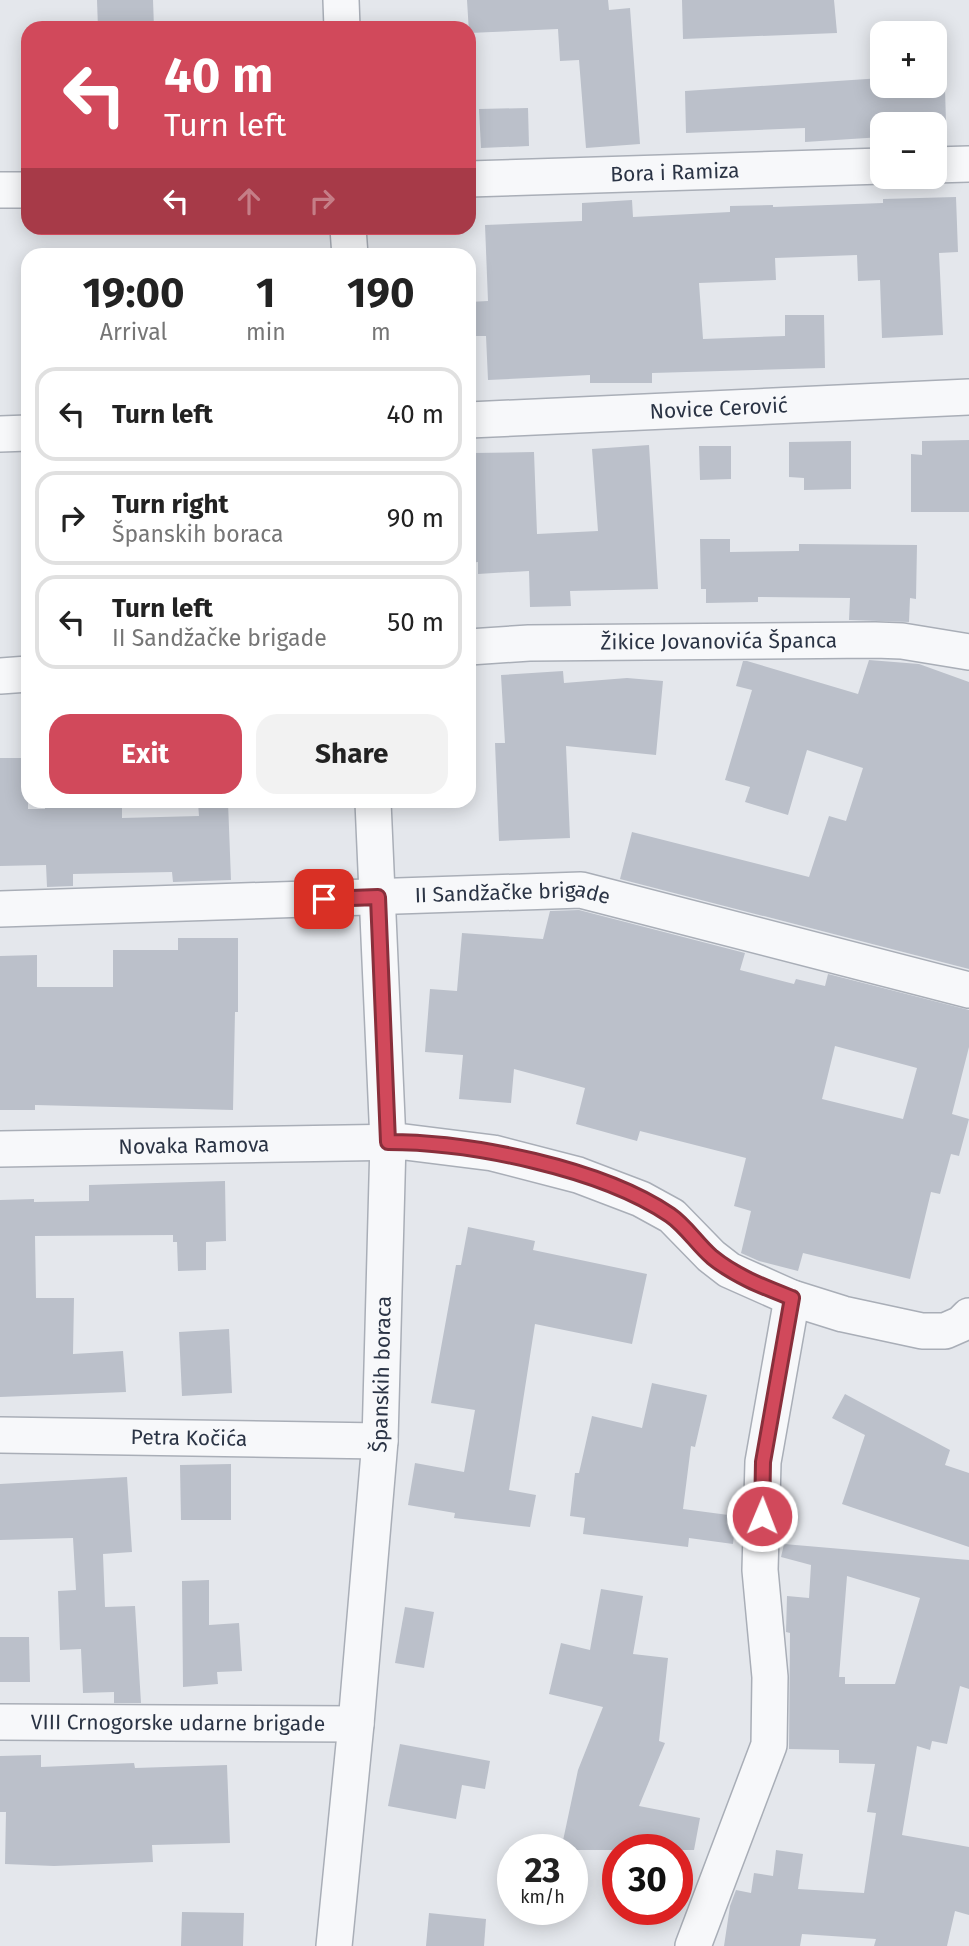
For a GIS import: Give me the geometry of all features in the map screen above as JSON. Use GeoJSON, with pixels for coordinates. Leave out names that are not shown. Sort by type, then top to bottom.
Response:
{"type":"FeatureCollection","features":[{"type":"Feature","properties":{"kind":"street"},"geometry":{"type":"LineString","coordinates":[[341,0],[342,21]]}},
{"type":"Feature","properties":{"kind":"street"},"geometry":{"type":"LineString","coordinates":[[947,165],[969,164]]}},
{"type":"Feature","properties":{"kind":"street","name":"Bora i Ramiza"},"geometry":{"type":"LineString","coordinates":[[476,179],[870,166]]}},
{"type":"Feature","properties":{"kind":"street"},"geometry":{"type":"LineString","coordinates":[[0,190],[21,190]]}},
{"type":"Feature","properties":{"kind":"street","name":"Novice Cerović"},"geometry":{"type":"LineString","coordinates":[[476,420],[969,397]]}},
{"type":"Feature","properties":{"kind":"street"},"geometry":{"type":"LineString","coordinates":[[0,434],[21,433]]}},
{"type":"Feature","properties":{"kind":"street","name":"Žikice Jovanovića Španca"},"geometry":{"type":"LineString","coordinates":[[476,647],[529,643],[875,640],[902,641],[969,652]]}},
{"type":"Feature","properties":{"kind":"street"},"geometry":{"type":"LineString","coordinates":[[0,676],[21,674]]}},
{"type":"Feature","properties":{"kind":"street","name":"Španskih boraca"},"geometry":{"type":"LineString","coordinates":[[334,1946],[380,1441],[388,1142],[373,808]]}},
{"type":"Feature","properties":{"kind":"street","name":"II Sandžačke brigade"},"geometry":{"type":"LineString","coordinates":[[0,909],[581,890],[969,990]]}},
{"type":"Feature","properties":{"kind":"street","name":"Novaka Ramova"},"geometry":{"type":"LineString","coordinates":[[0,1149],[388,1142],[433,1144],[493,1153],[532,1161],[613,1187],[671,1216],[729,1270],[792,1298],[842,1314],[922,1331],[945,1331],[961,1324],[969,1316]]}},
{"type":"Feature","properties":{"kind":"street"},"geometry":{"type":"LineString","coordinates":[[693,1946],[769,1745],[770,1677],[760,1570],[763,1462],[792,1298]]}},
{"type":"Feature","properties":{"kind":"street","name":"Petra Kočića"},"geometry":{"type":"LineString","coordinates":[[0,1435],[380,1441]]}},
{"type":"Feature","properties":{"kind":"street","name":"VIII Crnogorske udarne brigade"},"geometry":{"type":"LineString","coordinates":[[0,1722],[356,1724]]}},
{"type":"Feature","properties":{"kind":"building"},"geometry":{"type":"Polygon","coordinates":[[[97,0],[153,0],[154,21],[98,21],[97,0]]]}},
{"type":"Feature","properties":{"kind":"building"},"geometry":{"type":"Polygon","coordinates":[[[467,0],[608,0],[609,10],[630,8],[640,144],[586,148],[579,60],[560,61],[558,29],[476,33],[476,21],[468,21],[467,0]]]}},
{"type":"Feature","properties":{"kind":"building"},"geometry":{"type":"Polygon","coordinates":[[[682,0],[834,0],[837,33],[683,39],[682,0]]]}},
{"type":"Feature","properties":{"kind":"building"},"geometry":{"type":"Polygon","coordinates":[[[870,79],[870,98],[945,98],[946,112],[870,112],[870,138],[805,142],[805,128],[686,133],[685,91],[870,79]]]}},
{"type":"Feature","properties":{"kind":"building"},"geometry":{"type":"Polygon","coordinates":[[[528,108],[529,146],[481,148],[479,109],[528,108]]]}},
{"type":"Feature","properties":{"kind":"building"},"geometry":{"type":"Polygon","coordinates":[[[956,197],[958,252],[939,253],[943,335],[882,338],[880,280],[858,281],[857,255],[775,258],[776,280],[699,283],[703,339],[785,336],[785,315],[824,315],[825,368],[652,373],[652,383],[590,383],[590,375],[488,380],[486,336],[476,336],[476,302],[488,301],[485,225],[582,221],[582,203],[632,200],[633,217],[730,212],[730,206],[883,203],[883,199],[956,197]]]}},
{"type":"Feature","properties":{"kind":"building"},"geometry":{"type":"Polygon","coordinates":[[[969,440],[969,512],[911,512],[911,454],[922,455],[922,441],[969,440]]]}},
{"type":"Feature","properties":{"kind":"building"},"geometry":{"type":"Polygon","coordinates":[[[851,441],[851,489],[804,490],[804,478],[789,477],[789,442],[851,441]]]}},
{"type":"Feature","properties":{"kind":"building"},"geometry":{"type":"Polygon","coordinates":[[[649,445],[658,589],[570,591],[571,606],[530,607],[529,571],[478,574],[476,453],[534,452],[537,534],[598,531],[592,449],[649,445]]]}},
{"type":"Feature","properties":{"kind":"building"},"geometry":{"type":"Polygon","coordinates":[[[699,446],[731,446],[731,479],[700,480],[699,446]]]}},
{"type":"Feature","properties":{"kind":"building"},"geometry":{"type":"Polygon","coordinates":[[[700,539],[730,539],[730,552],[799,551],[799,544],[917,545],[916,599],[910,598],[909,622],[849,620],[850,598],[758,597],[758,602],[706,603],[706,589],[701,589],[700,539]]]}},
{"type":"Feature","properties":{"kind":"building"},"geometry":{"type":"Polygon","coordinates":[[[869,660],[919,664],[969,682],[969,969],[620,879],[632,832],[809,877],[829,816],[846,821],[863,768],[807,750],[788,815],[745,802],[750,787],[725,780],[752,690],[736,686],[743,661],[747,661],[858,694],[869,660]]]}},
{"type":"Feature","properties":{"kind":"building"},"geometry":{"type":"Polygon","coordinates":[[[563,671],[564,683],[627,678],[663,681],[656,755],[566,746],[570,838],[499,841],[495,743],[505,743],[501,675],[563,671]]]}},
{"type":"Feature","properties":{"kind":"building"},"geometry":{"type":"Polygon","coordinates":[[[0,758],[21,758],[21,808],[122,808],[122,818],[199,816],[198,808],[228,808],[231,880],[173,882],[172,872],[73,874],[73,886],[47,887],[46,865],[0,866],[0,758]]]}},
{"type":"Feature","properties":{"kind":"building"},"geometry":{"type":"Polygon","coordinates":[[[579,910],[745,953],[740,970],[794,984],[796,979],[825,986],[828,974],[969,1010],[969,1047],[952,1114],[969,1119],[959,1156],[951,1154],[940,1194],[931,1192],[910,1279],[803,1253],[798,1271],[759,1261],[741,1253],[751,1211],[734,1206],[746,1158],[640,1131],[637,1141],[576,1124],[585,1088],[514,1069],[511,1103],[459,1099],[463,1055],[425,1052],[430,989],[457,991],[462,933],[543,939],[550,911],[579,910]],[[835,1046],[822,1099],[903,1119],[917,1068],[835,1046]]]}},
{"type":"Feature","properties":{"kind":"building"},"geometry":{"type":"Polygon","coordinates":[[[178,938],[238,938],[238,1012],[235,1012],[233,1110],[35,1105],[35,1110],[0,1110],[0,956],[37,955],[37,987],[113,987],[113,950],[178,950],[178,938]]]}},
{"type":"Feature","properties":{"kind":"building"},"geometry":{"type":"Polygon","coordinates":[[[225,1181],[226,1241],[206,1242],[206,1270],[178,1271],[177,1242],[173,1242],[173,1235],[35,1236],[36,1298],[74,1298],[73,1354],[123,1351],[126,1392],[0,1397],[0,1200],[89,1201],[89,1185],[225,1181]]]}},
{"type":"Feature","properties":{"kind":"building"},"geometry":{"type":"Polygon","coordinates":[[[468,1227],[535,1241],[533,1250],[647,1274],[632,1344],[535,1324],[509,1490],[536,1495],[530,1527],[454,1518],[455,1513],[408,1505],[415,1463],[464,1472],[475,1410],[431,1403],[456,1265],[461,1265],[468,1227]]]}},
{"type":"Feature","properties":{"kind":"building"},"geometry":{"type":"Polygon","coordinates":[[[229,1329],[232,1393],[182,1396],[179,1332],[229,1329]]]}},
{"type":"Feature","properties":{"kind":"building"},"geometry":{"type":"Polygon","coordinates":[[[652,1383],[707,1395],[695,1447],[691,1446],[683,1509],[736,1516],[733,1544],[689,1538],[688,1547],[583,1534],[585,1518],[570,1516],[575,1473],[579,1473],[592,1416],[642,1428],[652,1383]]]}},
{"type":"Feature","properties":{"kind":"building"},"geometry":{"type":"Polygon","coordinates":[[[845,1394],[950,1450],[945,1465],[969,1473],[969,1547],[842,1504],[865,1435],[832,1418],[845,1394]]]}},
{"type":"Feature","properties":{"kind":"building"},"geometry":{"type":"Polygon","coordinates":[[[231,1464],[231,1520],[181,1520],[180,1465],[231,1464]]]}},
{"type":"Feature","properties":{"kind":"building"},"geometry":{"type":"Polygon","coordinates":[[[127,1477],[132,1552],[103,1554],[105,1607],[135,1606],[141,1703],[114,1703],[114,1692],[83,1693],[81,1649],[60,1650],[58,1591],[76,1590],[73,1538],[0,1540],[0,1484],[127,1477]]]}},
{"type":"Feature","properties":{"kind":"building"},"geometry":{"type":"Polygon","coordinates":[[[784,1544],[969,1560],[969,1689],[960,1686],[947,1744],[932,1741],[930,1750],[917,1746],[902,1835],[969,1847],[969,1915],[955,1911],[947,1946],[874,1946],[876,1939],[802,1934],[800,1946],[724,1946],[730,1906],[736,1890],[751,1893],[754,1873],[773,1876],[776,1850],[803,1854],[798,1889],[864,1893],[876,1813],[867,1812],[875,1764],[839,1763],[839,1750],[789,1749],[790,1633],[786,1632],[787,1596],[809,1598],[811,1565],[781,1557],[784,1544]],[[847,1576],[839,1677],[845,1677],[845,1684],[895,1684],[920,1598],[847,1576]]]}},
{"type":"Feature","properties":{"kind":"building"},"geometry":{"type":"Polygon","coordinates":[[[209,1580],[209,1625],[239,1623],[242,1671],[217,1672],[218,1684],[183,1687],[182,1581],[209,1580]]]}},
{"type":"Feature","properties":{"kind":"building"},"geometry":{"type":"Polygon","coordinates":[[[601,1589],[643,1596],[633,1654],[668,1658],[659,1741],[665,1743],[639,1806],[700,1818],[694,1850],[693,1834],[602,1834],[602,1850],[588,1850],[588,1834],[564,1834],[578,1770],[603,1707],[549,1694],[561,1643],[590,1650],[601,1589]]]}},
{"type":"Feature","properties":{"kind":"building"},"geometry":{"type":"Polygon","coordinates":[[[405,1607],[434,1612],[424,1668],[395,1663],[405,1607]]]}},
{"type":"Feature","properties":{"kind":"building"},"geometry":{"type":"Polygon","coordinates":[[[0,1637],[29,1637],[30,1682],[0,1682],[0,1637]]]}},
{"type":"Feature","properties":{"kind":"building"},"geometry":{"type":"Polygon","coordinates":[[[400,1744],[490,1761],[485,1789],[462,1785],[456,1819],[388,1806],[400,1744]]]}},
{"type":"Feature","properties":{"kind":"building"},"geometry":{"type":"Polygon","coordinates":[[[41,1755],[41,1767],[134,1763],[135,1768],[227,1765],[230,1843],[152,1845],[153,1862],[54,1866],[5,1864],[6,1812],[0,1812],[0,1756],[41,1755]]]}},
{"type":"Feature","properties":{"kind":"building"},"geometry":{"type":"Polygon","coordinates":[[[182,1912],[244,1913],[243,1946],[181,1946],[182,1912]]]}},
{"type":"Feature","properties":{"kind":"building"},"geometry":{"type":"Polygon","coordinates":[[[429,1913],[486,1919],[484,1946],[426,1946],[429,1913]]]}},
{"type":"Feature","properties":{"kind":"route"},"geometry":{"type":"LineString","coordinates":[[324,899],[378,897],[388,1142],[433,1144],[493,1153],[532,1161],[613,1187],[671,1216],[729,1270],[792,1298],[763,1462],[762,1516]]}}]}
